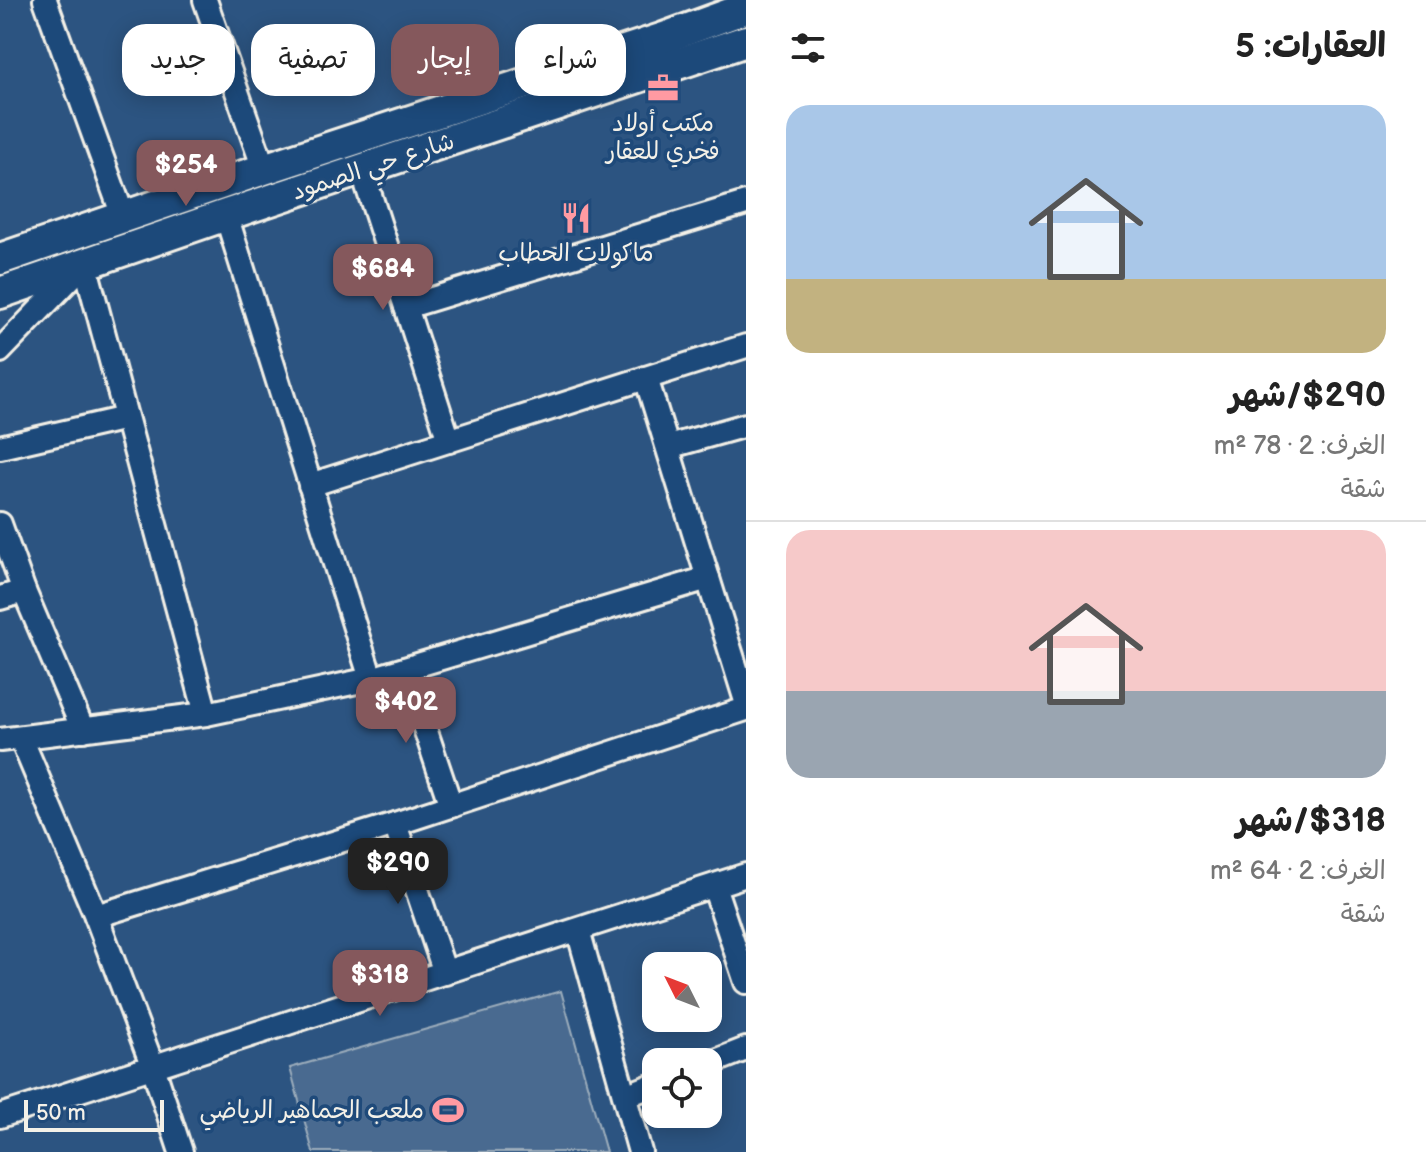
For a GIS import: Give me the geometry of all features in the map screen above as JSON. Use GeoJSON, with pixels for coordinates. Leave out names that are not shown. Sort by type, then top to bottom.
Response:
{"type":"FeatureCollection","features":[{"type":"Feature","properties":{"kind":"street"},"geometry":{"type":"LineString","coordinates":[[45,0],[136,212]]}},
{"type":"Feature","properties":{"kind":"street"},"geometry":{"type":"LineString","coordinates":[[205,0],[264,169]]}},
{"type":"Feature","properties":{"kind":"street"},"geometry":{"type":"LineString","coordinates":[[0,259],[264,169],[669,52],[746,8]]}},
{"type":"Feature","properties":{"kind":"street","name":"شارع حي الصمود"},"geometry":{"type":"LineString","coordinates":[[0,293],[362,170],[669,52],[746,41]]}},
{"type":"Feature","properties":{"kind":"street"},"geometry":{"type":"LineString","coordinates":[[362,170],[449,441]]}},
{"type":"Feature","properties":{"kind":"street"},"geometry":{"type":"LineString","coordinates":[[183,196],[183,217],[193,226]]}},
{"type":"Feature","properties":{"kind":"street"},"geometry":{"type":"LineString","coordinates":[[406,307],[746,203]]}},
{"type":"Feature","properties":{"kind":"street"},"geometry":{"type":"LineString","coordinates":[[136,212],[161,216],[163,237]]}},
{"type":"Feature","properties":{"kind":"street"},"geometry":{"type":"LineString","coordinates":[[226,215],[371,679]]}},
{"type":"Feature","properties":{"kind":"street"},"geometry":{"type":"LineString","coordinates":[[0,351],[85,264]]}},
{"type":"Feature","properties":{"kind":"street"},"geometry":{"type":"LineString","coordinates":[[85,264],[206,714]]}},
{"type":"Feature","properties":{"kind":"street"},"geometry":{"type":"LineString","coordinates":[[310,485],[746,346]]}},
{"type":"Feature","properties":{"kind":"street"},"geometry":{"type":"LineString","coordinates":[[646,378],[708,578],[740,662],[746,701]]}},
{"type":"Feature","properties":{"kind":"street"},"geometry":{"type":"LineString","coordinates":[[0,447],[126,418]]}},
{"type":"Feature","properties":{"kind":"street"},"geometry":{"type":"LineString","coordinates":[[668,447],[746,425]]}},
{"type":"Feature","properties":{"kind":"street"},"geometry":{"type":"LineString","coordinates":[[0,524],[24,591],[83,730]]}},
{"type":"Feature","properties":{"kind":"street"},"geometry":{"type":"LineString","coordinates":[[181,1152],[153,1067],[96,916],[10,739],[206,714],[371,679],[708,578]]}},
{"type":"Feature","properties":{"kind":"street"},"geometry":{"type":"LineString","coordinates":[[0,598],[24,591]]}},
{"type":"Feature","properties":{"kind":"street"},"geometry":{"type":"LineString","coordinates":[[405,669],[451,806]]}},
{"type":"Feature","properties":{"kind":"street"},"geometry":{"type":"LineString","coordinates":[[96,916],[395,824],[746,709]]}},
{"type":"Feature","properties":{"kind":"street"},"geometry":{"type":"LineString","coordinates":[[395,824],[445,973]]}},
{"type":"Feature","properties":{"kind":"street"},"geometry":{"type":"LineString","coordinates":[[0,1116],[746,875]]}},
{"type":"Feature","properties":{"kind":"street"},"geometry":{"type":"LineString","coordinates":[[714,886],[746,982]]}},
{"type":"Feature","properties":{"kind":"street"},"geometry":{"type":"LineString","coordinates":[[578,930],[640,1152]]}},
{"type":"Feature","properties":{"kind":"street"},"geometry":{"type":"LineString","coordinates":[[722,1058],[746,1049]]}},
{"type":"Feature","properties":{"kind":"street"},"geometry":{"type":"LineString","coordinates":[[625,1096],[642,1089]]}},
{"type":"Feature","properties":{"kind":"shaded area","name":"ملعب الجماهير الرياضي"},"geometry":{"type":"Polygon","coordinates":[[[561,991],[606,1152],[313,1152],[290,1068],[561,991]]]}},
{"type":"Feature","properties":{"kind":"place","name":"مكتب أولاد فخري للعقار"},"geometry":{"type":"Point","coordinates":[663,88]}},
{"type":"Feature","properties":{"kind":"place","name":"ماكولات الحطاب"},"geometry":{"type":"Point","coordinates":[576,218]}},
{"type":"Feature","properties":{"kind":"place","name":"ملعب الجماهير الرياضي"},"geometry":{"type":"Point","coordinates":[448,1110]}}]}
